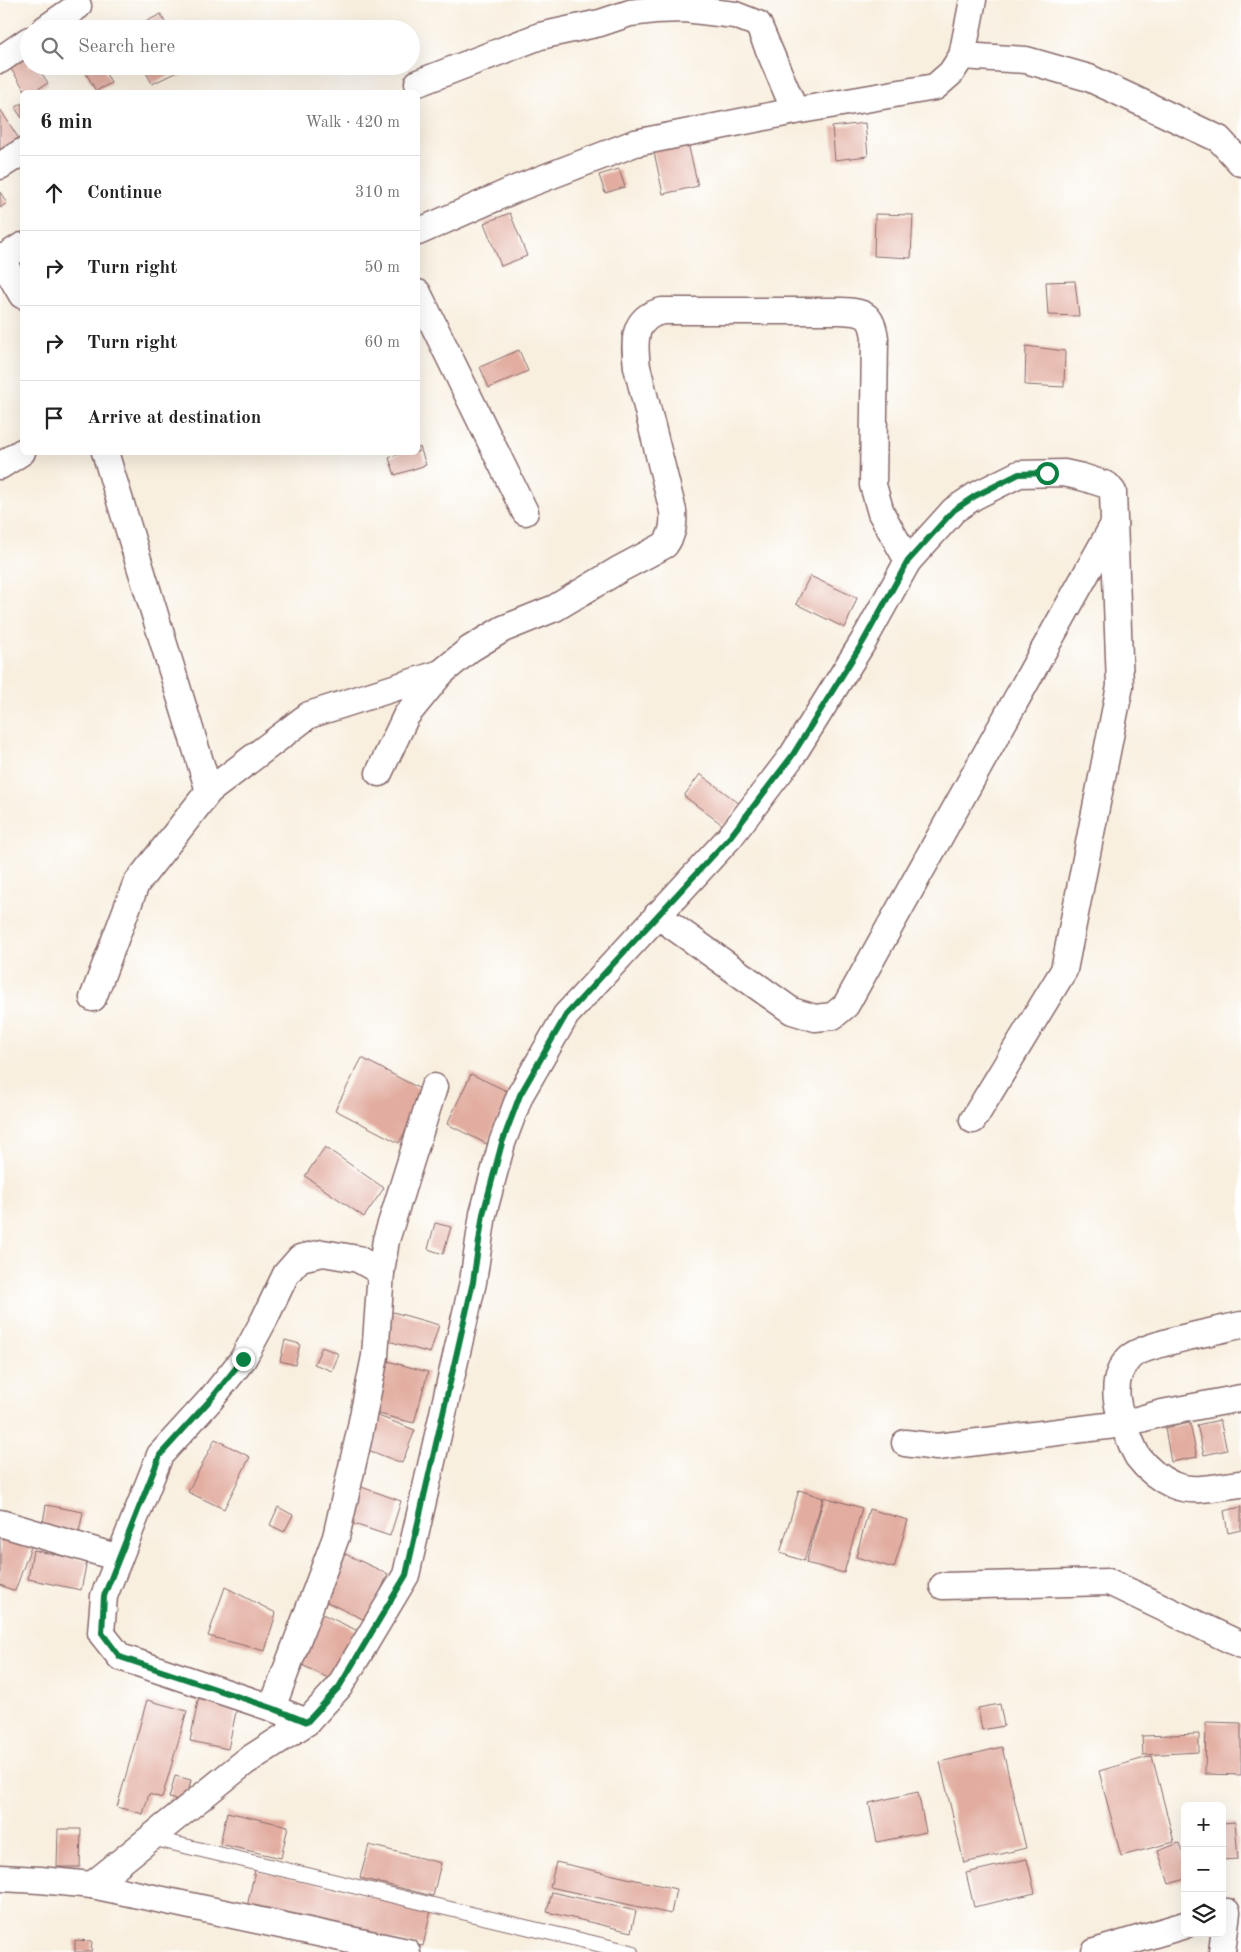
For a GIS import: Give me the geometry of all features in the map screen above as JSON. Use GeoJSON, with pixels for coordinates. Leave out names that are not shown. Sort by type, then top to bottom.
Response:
{"type":"FeatureCollection","features":[{"type":"Feature","properties":{"kind":"street"},"geometry":{"type":"LineString","coordinates":[[420,231],[518,188],[635,143],[795,111],[935,86],[951,73],[962,56],[973,0]]}},
{"type":"Feature","properties":{"kind":"street"},"geometry":{"type":"LineString","coordinates":[[58,20],[78,6]]}},
{"type":"Feature","properties":{"kind":"street"},"geometry":{"type":"LineString","coordinates":[[418,82],[540,36],[600,23],[630,13],[685,8],[735,15],[758,24],[795,111]]}},
{"type":"Feature","properties":{"kind":"street"},"geometry":{"type":"LineString","coordinates":[[0,60],[20,46]]}},
{"type":"Feature","properties":{"kind":"street"},"geometry":{"type":"LineString","coordinates":[[962,56],[1026,60],[1089,78],[1219,139],[1241,163]]}},
{"type":"Feature","properties":{"kind":"street"},"geometry":{"type":"LineString","coordinates":[[0,166],[20,153]]}},
{"type":"Feature","properties":{"kind":"street"},"geometry":{"type":"LineString","coordinates":[[6,256],[20,290]]}},
{"type":"Feature","properties":{"kind":"street"},"geometry":{"type":"LineString","coordinates":[[420,297],[525,512]]}},
{"type":"Feature","properties":{"kind":"street"},"geometry":{"type":"LineString","coordinates":[[379,773],[406,716],[441,673],[470,649],[503,629],[555,608],[620,569],[665,545],[670,538],[673,529],[673,511],[637,367],[635,352],[639,326],[646,318],[662,311],[850,311],[859,312],[868,318],[873,326],[875,338],[873,485],[881,513],[908,561]]}},
{"type":"Feature","properties":{"kind":"street"},"geometry":{"type":"LineString","coordinates":[[0,466],[20,453]]}},
{"type":"Feature","properties":{"kind":"street"},"geometry":{"type":"LineString","coordinates":[[106,455],[209,791]]}},
{"type":"Feature","properties":{"kind":"street"},"geometry":{"type":"LineString","coordinates":[[92,1885],[245,1762],[307,1722],[339,1687],[406,1575],[473,1282],[483,1214],[502,1143],[520,1095],[566,1015],[730,837],[792,756],[863,642],[908,561],[954,510],[975,496],[1019,474],[1064,473],[1096,480],[1107,485],[1113,492],[1120,686],[1064,970],[973,1120]]}},
{"type":"Feature","properties":{"kind":"street"},"geometry":{"type":"LineString","coordinates":[[657,915],[792,1011],[815,1018],[833,1016],[846,1005],[1114,523]]}},
{"type":"Feature","properties":{"kind":"street"},"geometry":{"type":"LineString","coordinates":[[93,998],[136,884],[209,791],[309,715],[441,673]]}},
{"type":"Feature","properties":{"kind":"street"},"geometry":{"type":"LineString","coordinates":[[272,1708],[336,1537],[375,1356],[386,1240],[434,1087]]}},
{"type":"Feature","properties":{"kind":"street"},"geometry":{"type":"LineString","coordinates":[[307,1722],[272,1708],[120,1657],[102,1633],[104,1596],[160,1455],[211,1399],[243,1359],[286,1274],[300,1258],[323,1252],[358,1259],[382,1272]]}},
{"type":"Feature","properties":{"kind":"street"},"geometry":{"type":"LineString","coordinates":[[1241,1325],[1154,1346],[1130,1356],[1120,1370],[1116,1383],[1117,1405],[1123,1424],[1138,1456],[1154,1474],[1175,1485],[1197,1489],[1241,1484]]}},
{"type":"Feature","properties":{"kind":"street"},"geometry":{"type":"LineString","coordinates":[[905,1443],[937,1448],[1123,1424],[1162,1413],[1241,1398]]}},
{"type":"Feature","properties":{"kind":"street"},"geometry":{"type":"LineString","coordinates":[[0,1523],[119,1558]]}},
{"type":"Feature","properties":{"kind":"street"},"geometry":{"type":"LineString","coordinates":[[943,1586],[1110,1582],[1241,1645]]}},
{"type":"Feature","properties":{"kind":"street"},"geometry":{"type":"LineString","coordinates":[[0,1878],[92,1885],[406,1952]]}},
{"type":"Feature","properties":{"kind":"street"},"geometry":{"type":"LineString","coordinates":[[1095,1952],[1181,1927]]}},
{"type":"Feature","properties":{"kind":"lane"},"geometry":{"type":"LineString","coordinates":[[150,1838],[631,1952]]}},
{"type":"Feature","properties":{"kind":"building"},"geometry":{"type":"Polygon","coordinates":[[[161,14],[164,20],[149,20],[161,14]]]}},
{"type":"Feature","properties":{"kind":"building"},"geometry":{"type":"Polygon","coordinates":[[[20,59],[20,75],[43,75],[48,83],[36,90],[25,90],[9,66],[20,59]]]}},
{"type":"Feature","properties":{"kind":"building"},"geometry":{"type":"Polygon","coordinates":[[[87,75],[107,75],[111,83],[95,90],[87,75]]]}},
{"type":"Feature","properties":{"kind":"building"},"geometry":{"type":"Polygon","coordinates":[[[148,75],[171,75],[152,84],[148,75]]]}},
{"type":"Feature","properties":{"kind":"building"},"geometry":{"type":"Polygon","coordinates":[[[20,104],[20,115],[15,108],[20,104]]]}},
{"type":"Feature","properties":{"kind":"building"},"geometry":{"type":"Polygon","coordinates":[[[0,109],[19,139],[0,151],[0,109]]]}},
{"type":"Feature","properties":{"kind":"building"},"geometry":{"type":"Polygon","coordinates":[[[865,123],[868,156],[835,160],[832,127],[865,123]]]}},
{"type":"Feature","properties":{"kind":"building"},"geometry":{"type":"Polygon","coordinates":[[[687,139],[698,186],[663,194],[653,147],[687,139]]]}},
{"type":"Feature","properties":{"kind":"building"},"geometry":{"type":"Polygon","coordinates":[[[619,169],[625,187],[605,193],[599,175],[619,169]]]}},
{"type":"Feature","properties":{"kind":"building"},"geometry":{"type":"Polygon","coordinates":[[[0,192],[7,203],[0,208],[0,192]]]}},
{"type":"Feature","properties":{"kind":"building"},"geometry":{"type":"Polygon","coordinates":[[[510,213],[527,256],[501,266],[484,223],[510,213]]]}},
{"type":"Feature","properties":{"kind":"building"},"geometry":{"type":"Polygon","coordinates":[[[875,214],[913,215],[911,258],[874,256],[875,214]]]}},
{"type":"Feature","properties":{"kind":"building"},"geometry":{"type":"Polygon","coordinates":[[[1075,281],[1079,316],[1048,315],[1046,282],[1075,281]]]}},
{"type":"Feature","properties":{"kind":"building"},"geometry":{"type":"Polygon","coordinates":[[[1026,346],[1065,351],[1064,387],[1025,385],[1026,346]]]}},
{"type":"Feature","properties":{"kind":"building"},"geometry":{"type":"Polygon","coordinates":[[[519,350],[528,371],[489,388],[480,367],[519,350]]]}},
{"type":"Feature","properties":{"kind":"building"},"geometry":{"type":"Polygon","coordinates":[[[420,447],[426,465],[395,475],[389,458],[396,455],[420,455],[420,447]]]}},
{"type":"Feature","properties":{"kind":"building"},"geometry":{"type":"Polygon","coordinates":[[[810,576],[857,598],[845,628],[796,604],[810,576]]]}},
{"type":"Feature","properties":{"kind":"building"},"geometry":{"type":"Polygon","coordinates":[[[700,774],[740,804],[724,826],[684,796],[700,774]]]}},
{"type":"Feature","properties":{"kind":"building"},"geometry":{"type":"Polygon","coordinates":[[[362,1058],[426,1092],[399,1143],[335,1110],[362,1058]]]}},
{"type":"Feature","properties":{"kind":"building"},"geometry":{"type":"Polygon","coordinates":[[[471,1074],[511,1093],[487,1144],[447,1124],[471,1074]]]}},
{"type":"Feature","properties":{"kind":"building"},"geometry":{"type":"Polygon","coordinates":[[[325,1147],[384,1188],[364,1217],[305,1176],[325,1147]]]}},
{"type":"Feature","properties":{"kind":"building"},"geometry":{"type":"Polygon","coordinates":[[[435,1223],[451,1227],[443,1254],[428,1249],[435,1223]]]}},
{"type":"Feature","properties":{"kind":"building"},"geometry":{"type":"Polygon","coordinates":[[[386,1310],[439,1325],[430,1353],[378,1338],[386,1310]]]}},
{"type":"Feature","properties":{"kind":"building"},"geometry":{"type":"Polygon","coordinates":[[[285,1340],[300,1344],[295,1365],[280,1361],[285,1340]]]}},
{"type":"Feature","properties":{"kind":"building"},"geometry":{"type":"Polygon","coordinates":[[[322,1347],[339,1354],[332,1371],[314,1364],[322,1347]]]}},
{"type":"Feature","properties":{"kind":"building"},"geometry":{"type":"Polygon","coordinates":[[[384,1360],[428,1372],[414,1423],[371,1412],[384,1360]]]}},
{"type":"Feature","properties":{"kind":"building"},"geometry":{"type":"Polygon","coordinates":[[[373,1414],[415,1430],[402,1463],[360,1447],[373,1414]]]}},
{"type":"Feature","properties":{"kind":"building"},"geometry":{"type":"Polygon","coordinates":[[[1220,1420],[1227,1450],[1204,1455],[1197,1425],[1220,1420]]]}},
{"type":"Feature","properties":{"kind":"building"},"geometry":{"type":"Polygon","coordinates":[[[1190,1423],[1197,1457],[1171,1462],[1165,1428],[1190,1423]]]}},
{"type":"Feature","properties":{"kind":"building"},"geometry":{"type":"Polygon","coordinates":[[[215,1439],[250,1457],[224,1509],[188,1492],[215,1439]]]}},
{"type":"Feature","properties":{"kind":"building"},"geometry":{"type":"Polygon","coordinates":[[[353,1484],[401,1501],[390,1536],[342,1520],[353,1484]]]}},
{"type":"Feature","properties":{"kind":"building"},"geometry":{"type":"Polygon","coordinates":[[[799,1490],[823,1498],[804,1561],[780,1553],[799,1490]]]}},
{"type":"Feature","properties":{"kind":"building"},"geometry":{"type":"Polygon","coordinates":[[[824,1497],[862,1508],[844,1573],[806,1563],[824,1497]]]}},
{"type":"Feature","properties":{"kind":"building"},"geometry":{"type":"Polygon","coordinates":[[[46,1505],[83,1512],[77,1542],[41,1534],[46,1505]]]}},
{"type":"Feature","properties":{"kind":"building"},"geometry":{"type":"Polygon","coordinates":[[[278,1507],[293,1515],[284,1532],[270,1525],[278,1507]]]}},
{"type":"Feature","properties":{"kind":"building"},"geometry":{"type":"Polygon","coordinates":[[[1241,1507],[1241,1530],[1228,1533],[1224,1511],[1241,1507]]]}},
{"type":"Feature","properties":{"kind":"building"},"geometry":{"type":"Polygon","coordinates":[[[869,1509],[908,1520],[894,1568],[856,1557],[869,1509]]]}},
{"type":"Feature","properties":{"kind":"building"},"geometry":{"type":"Polygon","coordinates":[[[0,1528],[33,1541],[15,1591],[0,1585],[0,1528]]]}},
{"type":"Feature","properties":{"kind":"building"},"geometry":{"type":"Polygon","coordinates":[[[33,1550],[87,1561],[81,1590],[28,1579],[33,1550]]]}},
{"type":"Feature","properties":{"kind":"building"},"geometry":{"type":"Polygon","coordinates":[[[339,1551],[388,1574],[367,1621],[318,1598],[339,1551]]]}},
{"type":"Feature","properties":{"kind":"building"},"geometry":{"type":"Polygon","coordinates":[[[225,1587],[276,1613],[265,1651],[208,1636],[225,1587]]]}},
{"type":"Feature","properties":{"kind":"building"},"geometry":{"type":"Polygon","coordinates":[[[316,1611],[358,1631],[334,1681],[292,1660],[316,1611]]]}},
{"type":"Feature","properties":{"kind":"building"},"geometry":{"type":"Polygon","coordinates":[[[199,1696],[238,1703],[228,1749],[190,1741],[199,1696]]]}},
{"type":"Feature","properties":{"kind":"building"},"geometry":{"type":"Polygon","coordinates":[[[147,1700],[187,1711],[162,1798],[149,1794],[143,1814],[117,1807],[147,1700]]]}},
{"type":"Feature","properties":{"kind":"building"},"geometry":{"type":"Polygon","coordinates":[[[1000,1704],[1004,1726],[982,1730],[978,1708],[1000,1704]]]}},
{"type":"Feature","properties":{"kind":"building"},"geometry":{"type":"Polygon","coordinates":[[[1206,1722],[1241,1723],[1241,1775],[1205,1774],[1206,1722]]]}},
{"type":"Feature","properties":{"kind":"building"},"geometry":{"type":"Polygon","coordinates":[[[1199,1734],[1199,1752],[1143,1755],[1142,1736],[1199,1734]]]}},
{"type":"Feature","properties":{"kind":"building"},"geometry":{"type":"Polygon","coordinates":[[[1002,1747],[1026,1848],[964,1863],[940,1762],[1002,1747]]]}},
{"type":"Feature","properties":{"kind":"building"},"geometry":{"type":"Polygon","coordinates":[[[1152,1756],[1174,1842],[1121,1856],[1099,1771],[1152,1756]]]}},
{"type":"Feature","properties":{"kind":"building"},"geometry":{"type":"Polygon","coordinates":[[[175,1776],[191,1780],[186,1802],[169,1798],[175,1776]]]}},
{"type":"Feature","properties":{"kind":"building"},"geometry":{"type":"Polygon","coordinates":[[[918,1792],[926,1832],[877,1842],[869,1803],[918,1792]]]}},
{"type":"Feature","properties":{"kind":"building"},"geometry":{"type":"Polygon","coordinates":[[[227,1812],[288,1826],[281,1858],[220,1844],[227,1812]]]}},
{"type":"Feature","properties":{"kind":"building"},"geometry":{"type":"Polygon","coordinates":[[[1235,1822],[1238,1859],[1226,1860],[1226,1823],[1235,1822]]]}},
{"type":"Feature","properties":{"kind":"building"},"geometry":{"type":"Polygon","coordinates":[[[58,1829],[81,1829],[80,1867],[57,1867],[58,1829]]]}},
{"type":"Feature","properties":{"kind":"building"},"geometry":{"type":"Polygon","coordinates":[[[1179,1843],[1181,1848],[1181,1880],[1169,1884],[1158,1851],[1179,1843]]]}},
{"type":"Feature","properties":{"kind":"building"},"geometry":{"type":"Polygon","coordinates":[[[369,1845],[441,1863],[433,1896],[360,1878],[369,1845]]]}},
{"type":"Feature","properties":{"kind":"building"},"geometry":{"type":"Polygon","coordinates":[[[1027,1859],[1035,1893],[974,1907],[966,1873],[1027,1859]]]}},
{"type":"Feature","properties":{"kind":"building"},"geometry":{"type":"Polygon","coordinates":[[[556,1862],[676,1889],[671,1914],[550,1887],[556,1862]]]}},
{"type":"Feature","properties":{"kind":"building"},"geometry":{"type":"Polygon","coordinates":[[[255,1870],[431,1910],[423,1946],[247,1907],[255,1870]]]}},
{"type":"Feature","properties":{"kind":"building"},"geometry":{"type":"Polygon","coordinates":[[[552,1892],[636,1911],[631,1932],[547,1912],[552,1892]]]}},
{"type":"Feature","properties":{"kind":"building"},"geometry":{"type":"Polygon","coordinates":[[[75,1940],[92,1941],[91,1952],[75,1952],[75,1940]]]}},
{"type":"Feature","properties":{"kind":"route"},"geometry":{"type":"LineString","coordinates":[[243,1359],[211,1399],[160,1455],[104,1596],[102,1633],[120,1657],[272,1708],[307,1722],[339,1687],[406,1575],[473,1282],[483,1214],[502,1143],[520,1095],[566,1015],[730,837],[792,756],[863,642],[908,561],[954,510],[975,496],[1019,474],[1047,473]]}}]}
